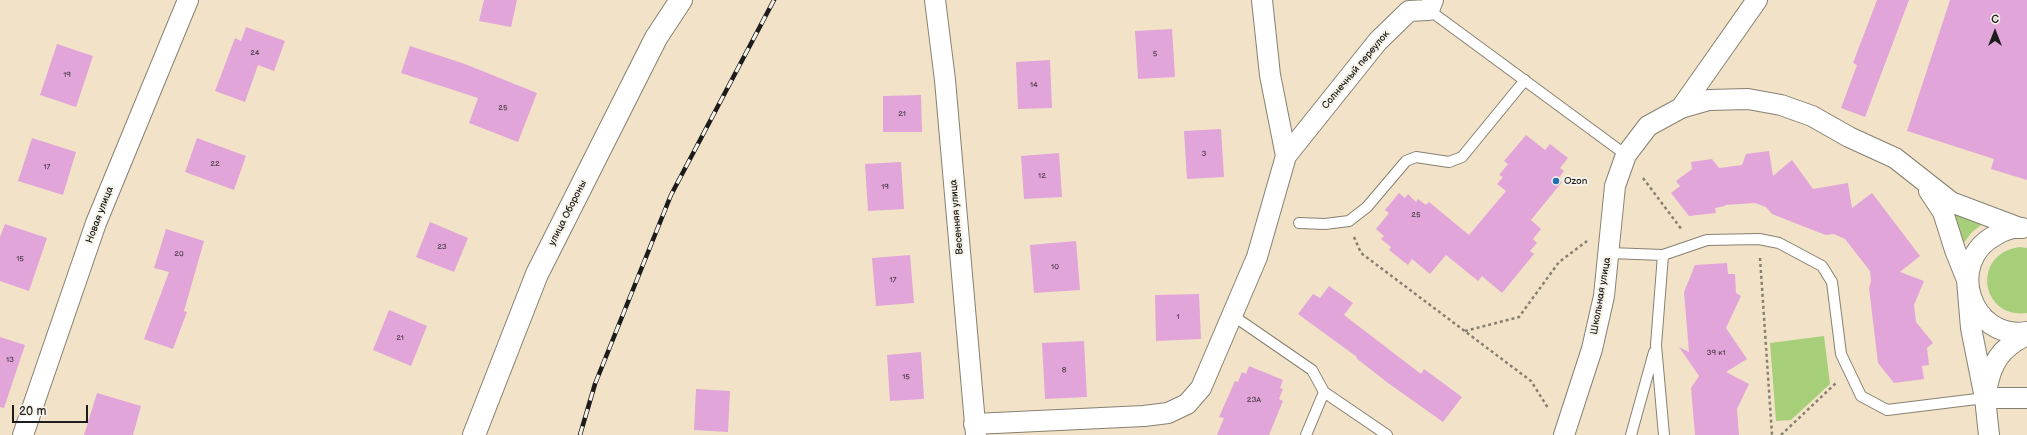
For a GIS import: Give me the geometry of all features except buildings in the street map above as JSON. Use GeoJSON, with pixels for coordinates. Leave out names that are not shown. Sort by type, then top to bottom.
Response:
{"type":"FeatureCollection","features":[{"type":"Feature","properties":{"kind":"street","name":"Новая улица"},"geometry":{"type":"LineString","coordinates":[[23,435],[96,223],[188,0]]}},
{"type":"Feature","properties":{"kind":"street","name":"улица Обороны"},"geometry":{"type":"LineString","coordinates":[[474,435],[537,274],[656,38],[681,0]]}},
{"type":"Feature","properties":{"kind":"street","name":"Весенняя улица"},"geometry":{"type":"LineString","coordinates":[[935,0],[945,80],[975,430]]}},
{"type":"Feature","properties":{"kind":"street"},"geometry":{"type":"LineString","coordinates":[[975,430],[1144,416],[1168,412],[1187,404],[1201,388],[1257,257],[1286,156],[1270,75],[1262,0]]}},
{"type":"Feature","properties":{"kind":"street"},"geometry":{"type":"LineString","coordinates":[[1681,108],[1757,0]]}},
{"type":"Feature","properties":{"kind":"street","name":"Солнечный переулок"},"geometry":{"type":"LineString","coordinates":[[1286,156],[1378,41],[1408,10],[1431,5]]}},
{"type":"Feature","properties":{"kind":"street"},"geometry":{"type":"LineString","coordinates":[[1681,108],[1709,100],[1748,99],[1781,105],[1812,116],[1849,137],[1895,158],[1951,202],[2024,228]]}},
{"type":"Feature","properties":{"kind":"street","name":"Школьная улица"},"geometry":{"type":"LineString","coordinates":[[1564,435],[1592,349],[1604,296],[1615,186],[1626,155],[1648,126],[1681,108]]}},
{"type":"Feature","properties":{"kind":"street"},"geometry":{"type":"LineString","coordinates":[[1923,181],[1943,212],[1955,250],[1967,280],[1972,301],[1977,311],[1988,322],[2003,330],[2027,333]]}},
{"type":"Feature","properties":{"kind":"street"},"geometry":{"type":"LineString","coordinates":[[1989,435],[1985,398],[1971,328],[1967,280],[1970,264],[1978,249],[1989,238],[2004,230],[2024,228]]}},
{"type":"Feature","properties":{"kind":"street"},"geometry":{"type":"LineString","coordinates":[[1985,398],[1990,373],[2000,354],[2027,333]]}},
{"type":"Feature","properties":{"kind":"street"},"geometry":{"type":"LineString","coordinates":[[1985,398],[2027,398]]}},
{"type":"Feature","properties":{"kind":"lane"},"geometry":{"type":"LineString","coordinates":[[1431,5],[1525,80],[1626,155]]}},
{"type":"Feature","properties":{"kind":"lane"},"geometry":{"type":"LineString","coordinates":[[1299,223],[1325,224],[1349,221],[1367,208],[1406,161],[1416,157],[1449,162],[1462,157],[1525,80]]}},
{"type":"Feature","properties":{"kind":"lane"},"geometry":{"type":"LineString","coordinates":[[1609,253],[1663,255],[1707,240],[1759,239],[1779,243],[1822,266],[1832,282],[1841,354],[1862,396],[1887,410],[1985,398]]}},
{"type":"Feature","properties":{"kind":"lane"},"geometry":{"type":"LineString","coordinates":[[1663,255],[1656,345],[1664,435]]}},
{"type":"Feature","properties":{"kind":"lane"},"geometry":{"type":"LineString","coordinates":[[1232,315],[1312,370],[1324,392],[1386,435]]}},
{"type":"Feature","properties":{"kind":"lane"},"geometry":{"type":"LineString","coordinates":[[1631,435],[1656,345]]}},
{"type":"Feature","properties":{"kind":"lane"},"geometry":{"type":"LineString","coordinates":[[1306,435],[1324,392]]}},
{"type":"Feature","properties":{"kind":"path"},"geometry":{"type":"LineString","coordinates":[[1658,199],[1694,245]]}},
{"type":"Feature","properties":{"kind":"path"},"geometry":{"type":"LineString","coordinates":[[1349,221],[1361,253],[1531,381],[1549,410]]}},
{"type":"Feature","properties":{"kind":"path"},"geometry":{"type":"LineString","coordinates":[[1759,239],[1772,435]]}},
{"type":"Feature","properties":{"kind":"path"},"geometry":{"type":"LineString","coordinates":[[1464,331],[1519,317],[1559,262],[1588,240]]}},
{"type":"Feature","properties":{"kind":"path"},"geometry":{"type":"LineString","coordinates":[[1781,435],[1849,371]]}},
{"type":"Feature","properties":{"kind":"green space"},"geometry":{"type":"Polygon","coordinates":[[[1951,210],[1984,223],[1972,232],[1963,244],[1951,210]]]}},
{"type":"Feature","properties":{"kind":"green space"},"geometry":{"type":"Polygon","coordinates":[[[2020,247],[2027,248],[2027,313],[2011,312],[1999,306],[1991,296],[1988,284],[1988,272],[1994,261],[2004,252],[2020,247]]]}},
{"type":"Feature","properties":{"kind":"green space"},"geometry":{"type":"Polygon","coordinates":[[[1824,336],[1830,384],[1791,420],[1776,421],[1770,343],[1824,336]]]}},
{"type":"Feature","properties":{"kind":"railway"},"geometry":{"type":"LineString","coordinates":[[580,435],[595,384],[671,195],[774,0]]}},
{"type":"Feature","properties":{"kind":"place","name":"Ozon"},"geometry":{"type":"Point","coordinates":[1556,181]}}]}
